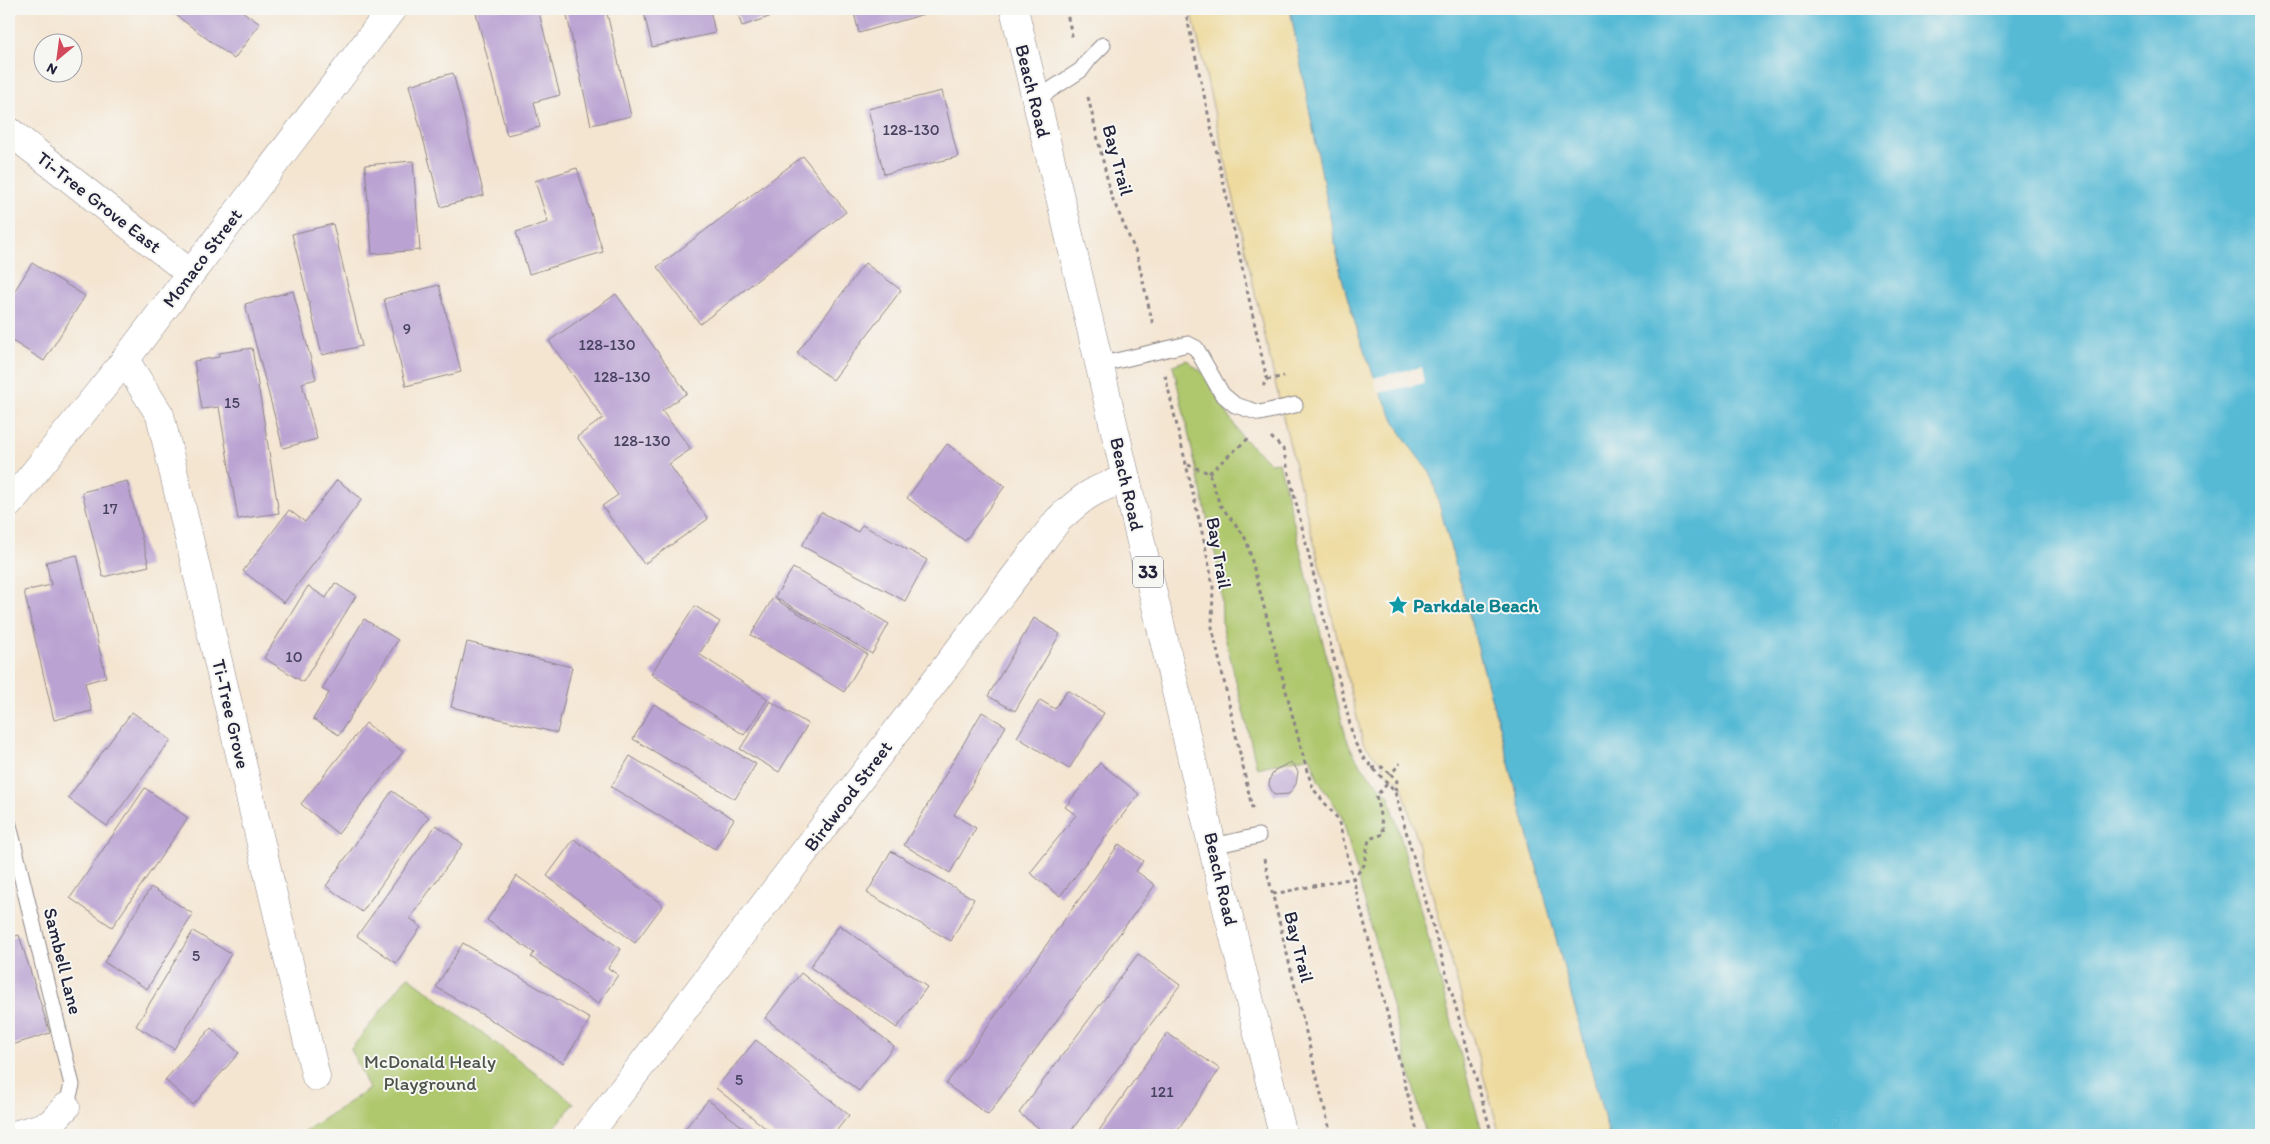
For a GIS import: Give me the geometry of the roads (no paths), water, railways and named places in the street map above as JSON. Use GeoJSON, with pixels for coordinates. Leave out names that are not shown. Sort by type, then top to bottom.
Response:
{"type":"FeatureCollection","features":[{"type":"Feature","properties":{"kind":"street","name":"Monaco Street"},"geometry":{"type":"LineString","coordinates":[[9,504],[125,360],[392,9]]}},
{"type":"Feature","properties":{"kind":"street","name":"Beach Road"},"geometry":{"type":"LineString","coordinates":[[1014,9],[1283,1135]]}},
{"type":"Feature","properties":{"kind":"street","name":"Ti-Tree Grove East"},"geometry":{"type":"LineString","coordinates":[[9,131],[190,273]]}},
{"type":"Feature","properties":{"kind":"street","name":"Ti-Tree Grove"},"geometry":{"type":"LineString","coordinates":[[125,360],[160,416],[316,1077]]}},
{"type":"Feature","properties":{"kind":"street","name":"Birdwood Street"},"geometry":{"type":"LineString","coordinates":[[588,1135],[1058,520],[1081,499],[1100,486],[1126,479]]}},
{"type":"Feature","properties":{"kind":"street"},"geometry":{"type":"LineString","coordinates":[[14,1135],[49,1125],[66,1107]]}},
{"type":"Feature","properties":{"kind":"lane"},"geometry":{"type":"LineString","coordinates":[[1035,100],[1081,70],[1103,45]]}},
{"type":"Feature","properties":{"kind":"lane"},"geometry":{"type":"LineString","coordinates":[[1099,365],[1188,344],[1196,348],[1222,394],[1235,405],[1260,413],[1295,405]]}},
{"type":"Feature","properties":{"kind":"lane","name":"Sambell Lane"},"geometry":{"type":"LineString","coordinates":[[9,825],[72,1085],[66,1107]]}},
{"type":"Feature","properties":{"kind":"lane"},"geometry":{"type":"LineString","coordinates":[[1213,846],[1258,836]]}},
{"type":"Feature","properties":{"kind":"water"},"geometry":{"type":"Polygon","coordinates":[[[1290,9],[2261,9],[2261,1135],[1609,1135],[1431,474],[1400,431],[1382,394],[1366,354],[1346,294],[1290,9]]]}},
{"type":"Feature","properties":{"kind":"place","name":"Parkdale Beach"},"geometry":{"type":"Point","coordinates":[1398,605]}},
{"type":"Feature","properties":{"kind":"park label","name":"McDonald Healy Playground"},"geometry":{"type":"Point","coordinates":[430,1072]}}]}
